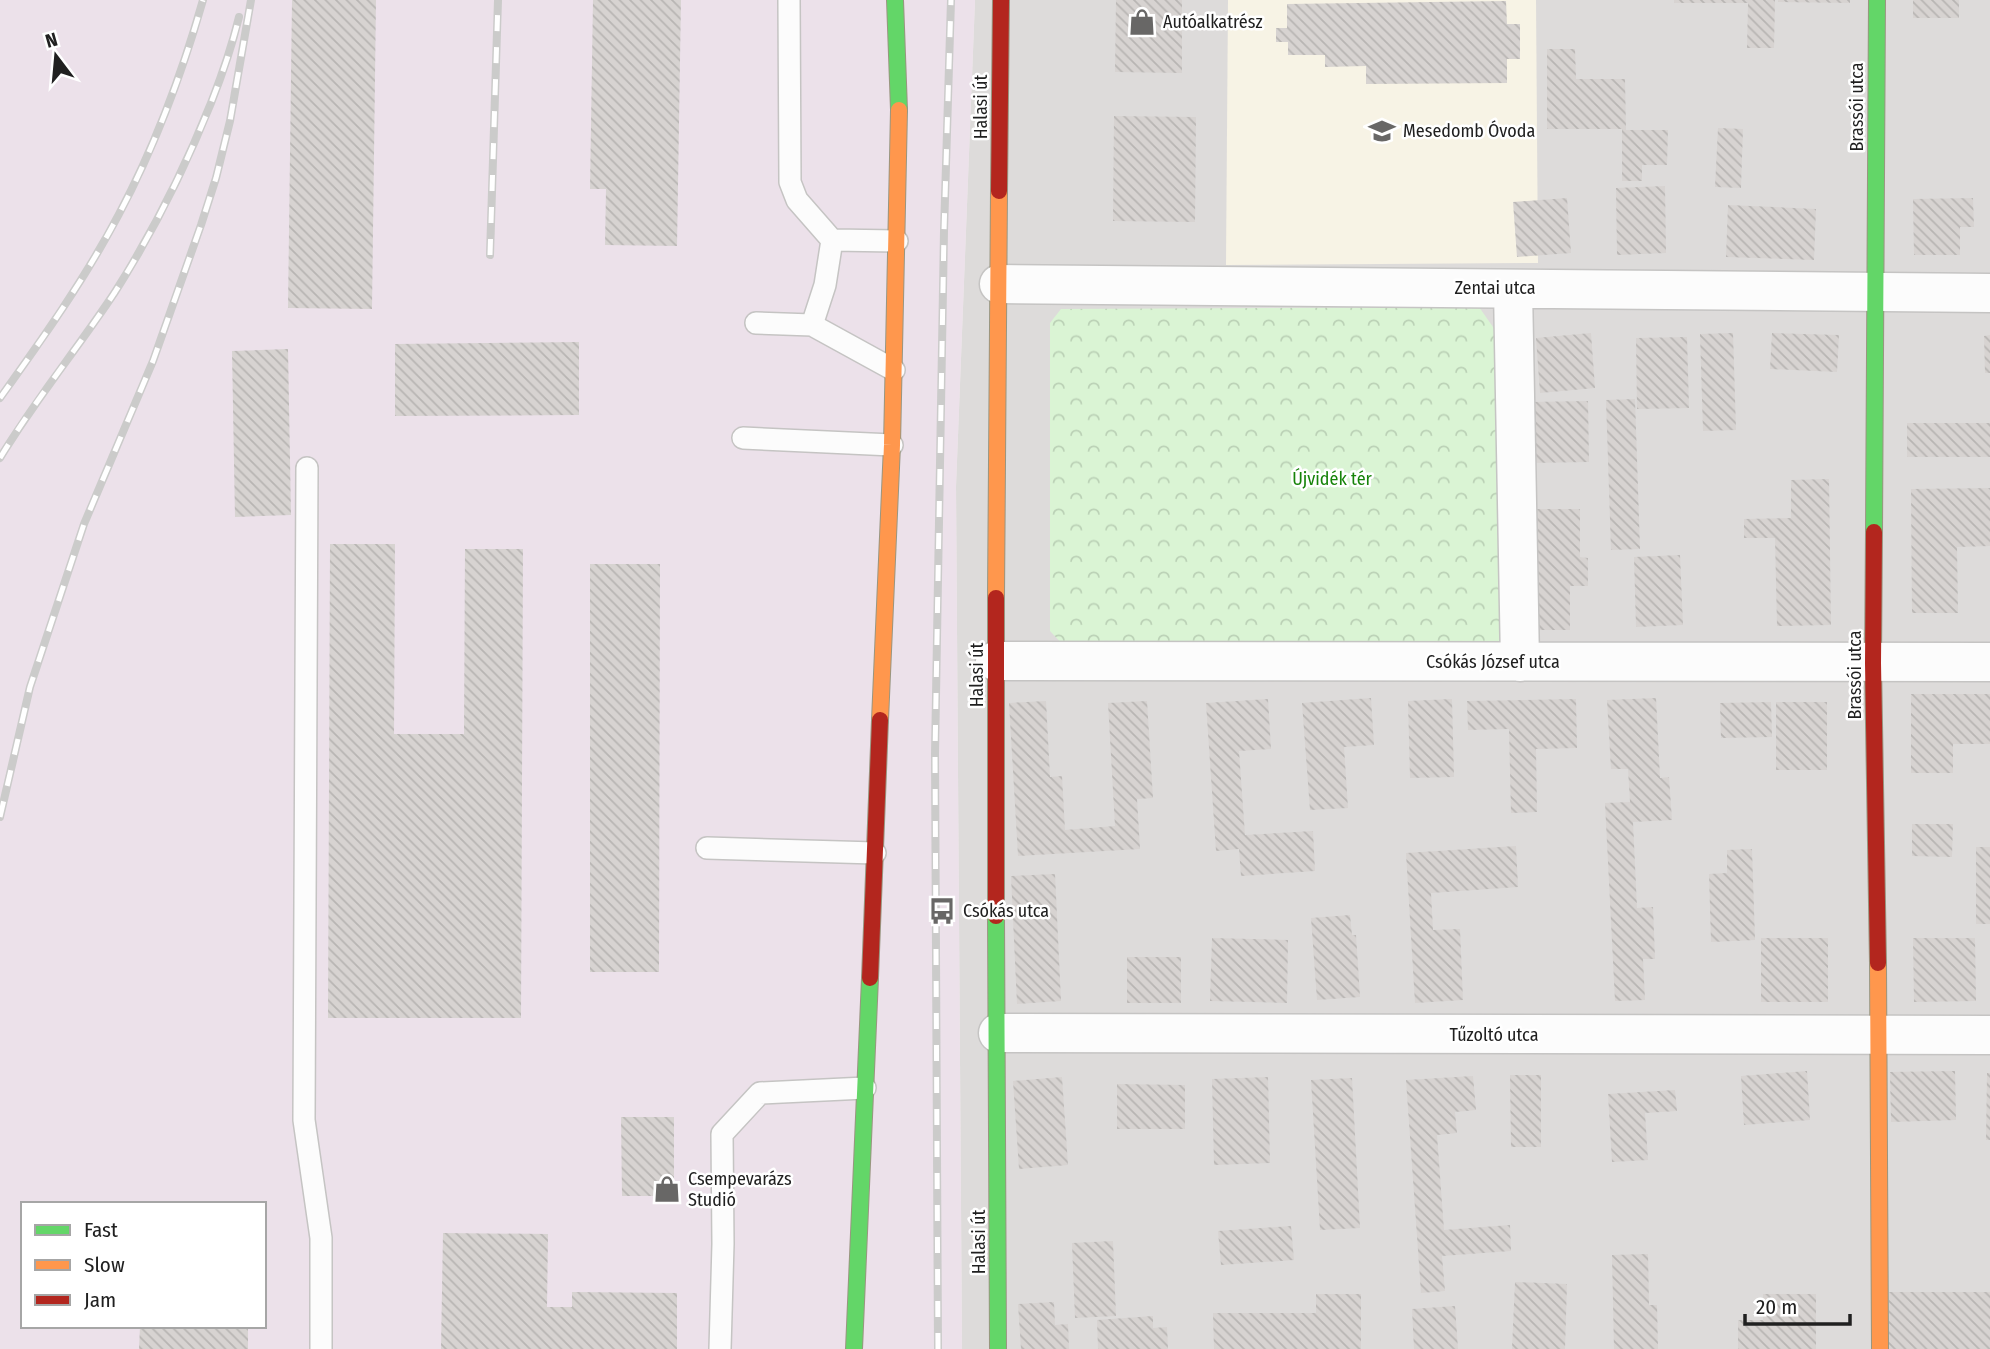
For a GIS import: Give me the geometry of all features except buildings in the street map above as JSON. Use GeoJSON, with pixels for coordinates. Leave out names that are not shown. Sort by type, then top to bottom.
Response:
{"type":"FeatureCollection","features":[{"type":"Feature","properties":{"kind":"street"},"geometry":{"type":"LineString","coordinates":[[854,1349],[892,445],[900,126],[895,0]]}},
{"type":"Feature","properties":{"kind":"street","name":"Halasi út"},"geometry":{"type":"LineString","coordinates":[[998,1349],[996,661],[1000,0]]}},
{"type":"Feature","properties":{"kind":"street","name":"Brassói utca"},"geometry":{"type":"LineString","coordinates":[[1877,0],[1873,663],[1879,1036],[1880,1349]]}},
{"type":"Feature","properties":{"kind":"street","name":"Zentai utca"},"geometry":{"type":"LineString","coordinates":[[999,284],[1990,293]]}},
{"type":"Feature","properties":{"kind":"street"},"geometry":{"type":"LineString","coordinates":[[1513,289],[1520,662]]}},
{"type":"Feature","properties":{"kind":"street","name":"Csókás József utca"},"geometry":{"type":"LineString","coordinates":[[996,661],[1990,662]]}},
{"type":"Feature","properties":{"kind":"street","name":"Tűzoltó utca"},"geometry":{"type":"LineString","coordinates":[[998,1033],[1990,1035]]}},
{"type":"Feature","properties":{"kind":"lane"},"geometry":{"type":"LineString","coordinates":[[789,0],[790,182],[797,200],[832,240],[897,241]]}},
{"type":"Feature","properties":{"kind":"lane"},"geometry":{"type":"LineString","coordinates":[[812,325],[825,285],[832,240]]}},
{"type":"Feature","properties":{"kind":"lane"},"geometry":{"type":"LineString","coordinates":[[756,323],[812,325],[894,370]]}},
{"type":"Feature","properties":{"kind":"lane"},"geometry":{"type":"LineString","coordinates":[[743,438],[892,445]]}},
{"type":"Feature","properties":{"kind":"lane"},"geometry":{"type":"LineString","coordinates":[[307,468],[304,1120],[321,1238],[320,1349]]}},
{"type":"Feature","properties":{"kind":"lane"},"geometry":{"type":"LineString","coordinates":[[707,848],[875,853]]}},
{"type":"Feature","properties":{"kind":"lane"},"geometry":{"type":"LineString","coordinates":[[720,1349],[722,1134],[760,1093],[865,1088]]}},
{"type":"Feature","properties":{"kind":"shaded area"},"geometry":{"type":"Polygon","coordinates":[[[0,0],[975,0],[956,487],[962,1349],[0,1349],[0,0]]]}},
{"type":"Feature","properties":{"kind":"shaded area"},"geometry":{"type":"Polygon","coordinates":[[[975,0],[1990,0],[1990,1349],[962,1349],[956,486],[975,0]]]}},
{"type":"Feature","properties":{"kind":"shaded area","name":"Mesedomb Óvoda"},"geometry":{"type":"Polygon","coordinates":[[[1228,0],[1536,0],[1538,263],[1226,265],[1228,0]]]}},
{"type":"Feature","properties":{"kind":"green space","name":"Újvidék tér"},"geometry":{"type":"Polygon","coordinates":[[[1479,307],[1500,337],[1508,633],[1496,652],[1065,647],[1050,631],[1050,323],[1061,309],[1479,307]]]}},
{"type":"Feature","properties":{"kind":"railway"},"geometry":{"type":"LineString","coordinates":[[0,398],[78,285],[119,214],[167,109],[203,0]]}},
{"type":"Feature","properties":{"kind":"railway"},"geometry":{"type":"LineString","coordinates":[[0,817],[30,687],[84,524],[153,361],[216,178],[230,121],[251,0]]}},
{"type":"Feature","properties":{"kind":"railway"},"geometry":{"type":"LineString","coordinates":[[490,255],[498,0]]}},
{"type":"Feature","properties":{"kind":"railway"},"geometry":{"type":"LineString","coordinates":[[938,1349],[935,754],[951,0]]}},
{"type":"Feature","properties":{"kind":"railway"},"geometry":{"type":"LineString","coordinates":[[0,458],[115,292],[155,223],[211,103],[239,17]]}},
{"type":"Feature","properties":{"kind":"traffic: fast"},"geometry":{"type":"LineString","coordinates":[[895,0],[899,110]]}},
{"type":"Feature","properties":{"kind":"traffic: fast"},"geometry":{"type":"LineString","coordinates":[[1874,532],[1877,0]]}},
{"type":"Feature","properties":{"kind":"traffic: fast"},"geometry":{"type":"LineString","coordinates":[[996,916],[998,1349]]}},
{"type":"Feature","properties":{"kind":"traffic: fast"},"geometry":{"type":"LineString","coordinates":[[854,1349],[870,978]]}},
{"type":"Feature","properties":{"kind":"traffic: slow"},"geometry":{"type":"LineString","coordinates":[[880,720],[892,445],[899,110]]}},
{"type":"Feature","properties":{"kind":"traffic: slow"},"geometry":{"type":"LineString","coordinates":[[996,598],[999,191]]}},
{"type":"Feature","properties":{"kind":"traffic: slow"},"geometry":{"type":"LineString","coordinates":[[1878,963],[1880,1349]]}},
{"type":"Feature","properties":{"kind":"traffic: jam"},"geometry":{"type":"LineString","coordinates":[[999,191],[1001,0]]}},
{"type":"Feature","properties":{"kind":"traffic: jam"},"geometry":{"type":"LineString","coordinates":[[1874,532],[1873,663],[1878,963]]}},
{"type":"Feature","properties":{"kind":"traffic: jam"},"geometry":{"type":"LineString","coordinates":[[996,598],[996,916]]}},
{"type":"Feature","properties":{"kind":"traffic: jam"},"geometry":{"type":"LineString","coordinates":[[870,978],[880,720]]}},
{"type":"Feature","properties":{"kind":"place","name":"Autóalkatrész"},"geometry":{"type":"Point","coordinates":[1142,22]}},
{"type":"Feature","properties":{"kind":"place","name":"Mesedomb Óvoda"},"geometry":{"type":"Point","coordinates":[1382,131]}},
{"type":"Feature","properties":{"kind":"place","name":"Csókás utca"},"geometry":{"type":"Point","coordinates":[942,911]}},
{"type":"Feature","properties":{"kind":"place","name":"Csempevarázs Studió"},"geometry":{"type":"Point","coordinates":[667,1189]}}]}
